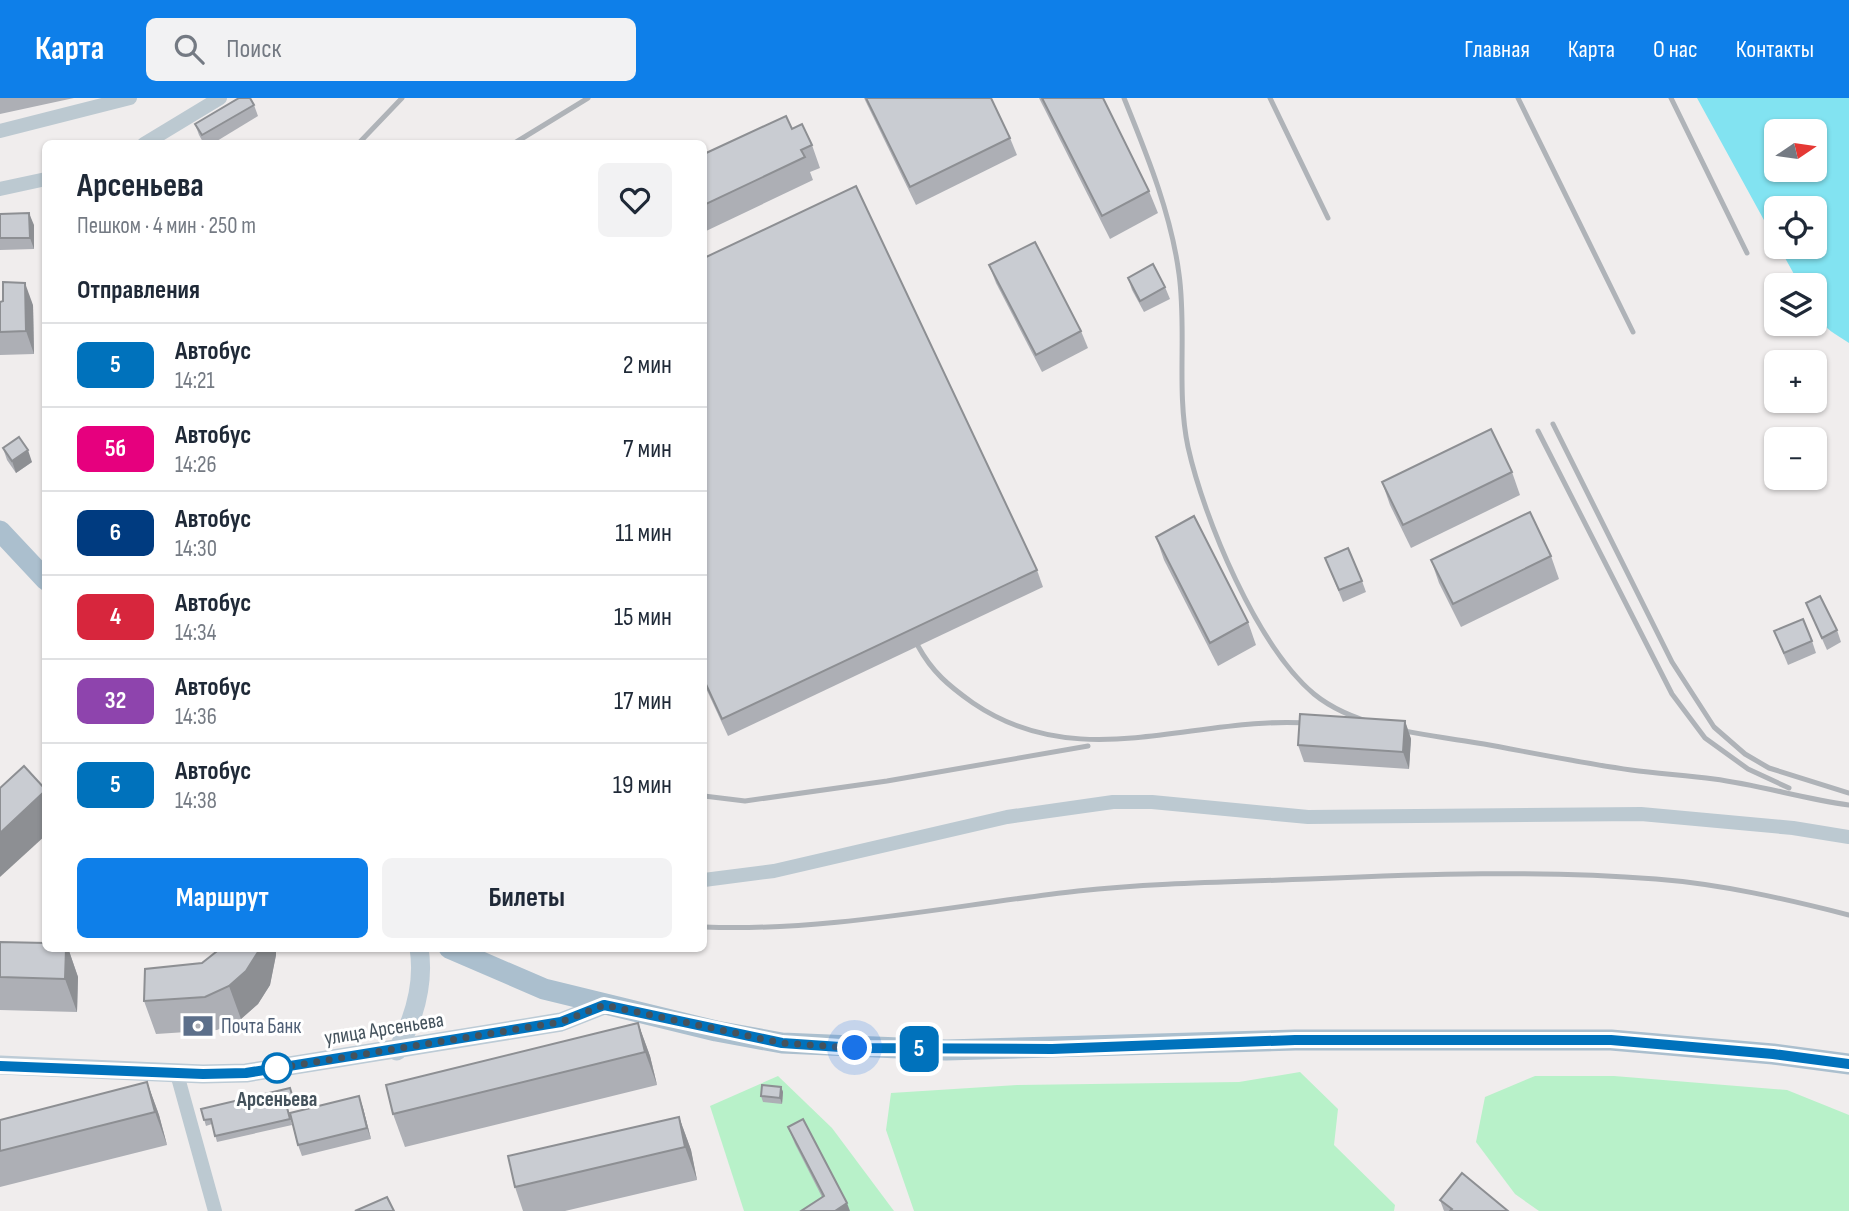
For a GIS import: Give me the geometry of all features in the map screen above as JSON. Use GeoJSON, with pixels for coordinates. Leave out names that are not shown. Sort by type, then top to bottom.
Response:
{"type":"FeatureCollection","features":[{"type":"Feature","properties":{"kind":"main road"},"geometry":{"type":"LineString","coordinates":[[0,531],[42,576]]}},
{"type":"Feature","properties":{"kind":"main road"},"geometry":{"type":"LineString","coordinates":[[397,1051],[413,1019],[422,966],[420,952]]}},
{"type":"Feature","properties":{"kind":"main road"},"geometry":{"type":"LineString","coordinates":[[458,952],[544,989],[604,1005],[782,1043],[855,1048],[1052,1049],[1308,1040],[1611,1040],[1773,1054],[1849,1064]]}},
{"type":"Feature","properties":{"kind":"main road","name":"улица Арсеньева"},"geometry":{"type":"LineString","coordinates":[[0,1065],[177,1074],[246,1073],[397,1051],[561,1022],[604,1005]]}},
{"type":"Feature","properties":{"kind":"street"},"geometry":{"type":"LineString","coordinates":[[0,131],[130,98]]}},
{"type":"Feature","properties":{"kind":"street"},"geometry":{"type":"LineString","coordinates":[[151,140],[220,98]]}},
{"type":"Feature","properties":{"kind":"street"},"geometry":{"type":"LineString","coordinates":[[0,189],[42,180]]}},
{"type":"Feature","properties":{"kind":"street"},"geometry":{"type":"LineString","coordinates":[[707,880],[774,871],[1007,817],[1113,802],[1152,802],[1308,817],[1641,814],[1793,828],[1849,837]]}},
{"type":"Feature","properties":{"kind":"street"},"geometry":{"type":"LineString","coordinates":[[177,1074],[215,1211]]}},
{"type":"Feature","properties":{"kind":"green space"},"geometry":{"type":"Polygon","coordinates":[[[1300,1072],[1338,1109],[1334,1145],[1395,1205],[1394,1211],[914,1211],[886,1130],[891,1093],[1017,1085],[1239,1082],[1300,1072]]]}},
{"type":"Feature","properties":{"kind":"green space"},"geometry":{"type":"Polygon","coordinates":[[[778,1076],[832,1128],[894,1211],[744,1211],[710,1106],[778,1076]]]}},
{"type":"Feature","properties":{"kind":"green space"},"geometry":{"type":"Polygon","coordinates":[[[1535,1076],[1614,1076],[1787,1090],[1849,1115],[1849,1211],[1539,1211],[1515,1194],[1476,1142],[1485,1097],[1535,1076]]]}},
{"type":"Feature","properties":{"kind":"water"},"geometry":{"type":"Polygon","coordinates":[[[1697,98],[1849,98],[1849,343],[1827,328],[1827,273],[1793,273],[1786,259],[1827,259],[1827,196],[1764,196],[1764,220],[1697,98]]]}},
{"type":"Feature","properties":{"kind":"building"},"geometry":{"type":"Polygon","coordinates":[[[239,98],[250,98],[254,105],[202,135],[195,124],[239,98]]]}},
{"type":"Feature","properties":{"kind":"building"},"geometry":{"type":"Polygon","coordinates":[[[866,98],[991,98],[1010,138],[910,187],[866,98]]]}},
{"type":"Feature","properties":{"kind":"building"},"geometry":{"type":"Polygon","coordinates":[[[1042,98],[1103,98],[1149,191],[1102,216],[1042,98]]]}},
{"type":"Feature","properties":{"kind":"building"},"geometry":{"type":"Polygon","coordinates":[[[786,116],[792,129],[802,124],[812,145],[801,150],[805,157],[707,204],[707,153],[786,116]]]}},
{"type":"Feature","properties":{"kind":"building"},"geometry":{"type":"Polygon","coordinates":[[[856,186],[1037,570],[722,719],[707,686],[707,257],[856,186]]]}},
{"type":"Feature","properties":{"kind":"building"},"geometry":{"type":"Polygon","coordinates":[[[29,213],[30,238],[0,238],[0,214],[29,213]]]}},
{"type":"Feature","properties":{"kind":"building"},"geometry":{"type":"Polygon","coordinates":[[[1035,242],[1081,331],[1036,355],[989,265],[1035,242]]]}},
{"type":"Feature","properties":{"kind":"building"},"geometry":{"type":"Polygon","coordinates":[[[1153,264],[1165,287],[1140,301],[1128,278],[1153,264]]]}},
{"type":"Feature","properties":{"kind":"building"},"geometry":{"type":"Polygon","coordinates":[[[3,282],[25,283],[26,331],[0,332],[3,282]]]}},
{"type":"Feature","properties":{"kind":"building"},"geometry":{"type":"Polygon","coordinates":[[[1491,429],[1512,472],[1403,525],[1382,482],[1491,429]]]}},
{"type":"Feature","properties":{"kind":"building"},"geometry":{"type":"Polygon","coordinates":[[[19,437],[28,450],[12,461],[3,448],[19,437]]]}},
{"type":"Feature","properties":{"kind":"building"},"geometry":{"type":"Polygon","coordinates":[[[1530,512],[1551,556],[1453,604],[1431,560],[1530,512]]]}},
{"type":"Feature","properties":{"kind":"building"},"geometry":{"type":"Polygon","coordinates":[[[1194,516],[1248,622],[1210,643],[1156,537],[1194,516]]]}},
{"type":"Feature","properties":{"kind":"building"},"geometry":{"type":"Polygon","coordinates":[[[1348,548],[1362,581],[1339,590],[1325,558],[1348,548]]]}},
{"type":"Feature","properties":{"kind":"building"},"geometry":{"type":"Polygon","coordinates":[[[1820,596],[1837,630],[1822,638],[1806,603],[1820,596]]]}},
{"type":"Feature","properties":{"kind":"building"},"geometry":{"type":"Polygon","coordinates":[[[1803,619],[1812,641],[1784,653],[1774,631],[1803,619]]]}},
{"type":"Feature","properties":{"kind":"building"},"geometry":{"type":"Polygon","coordinates":[[[1300,714],[1405,721],[1403,752],[1298,745],[1300,714]]]}},
{"type":"Feature","properties":{"kind":"building"},"geometry":{"type":"Polygon","coordinates":[[[24,766],[42,786],[42,794],[0,833],[0,788],[24,766]]]}},
{"type":"Feature","properties":{"kind":"building"},"geometry":{"type":"Polygon","coordinates":[[[0,942],[42,943],[42,952],[66,952],[65,979],[0,977],[0,942]]]}},
{"type":"Feature","properties":{"kind":"building"},"geometry":{"type":"Polygon","coordinates":[[[216,952],[258,952],[246,971],[229,986],[205,997],[144,1001],[145,969],[202,963],[216,952]]]}},
{"type":"Feature","properties":{"kind":"building"},"geometry":{"type":"Polygon","coordinates":[[[638,1023],[645,1052],[393,1114],[386,1085],[638,1023]]]}},
{"type":"Feature","properties":{"kind":"building"},"geometry":{"type":"Polygon","coordinates":[[[147,1082],[155,1112],[0,1151],[0,1120],[147,1082]]]}},
{"type":"Feature","properties":{"kind":"building"},"geometry":{"type":"Polygon","coordinates":[[[762,1085],[781,1087],[780,1098],[761,1096],[762,1085]]]}},
{"type":"Feature","properties":{"kind":"building"},"geometry":{"type":"Polygon","coordinates":[[[290,1088],[293,1098],[285,1100],[290,1119],[215,1136],[211,1119],[204,1120],[201,1109],[290,1088]]]}},
{"type":"Feature","properties":{"kind":"building"},"geometry":{"type":"Polygon","coordinates":[[[359,1096],[367,1128],[298,1145],[290,1113],[359,1096]]]}},
{"type":"Feature","properties":{"kind":"building"},"geometry":{"type":"Polygon","coordinates":[[[679,1117],[685,1147],[515,1187],[508,1156],[679,1117]]]}},
{"type":"Feature","properties":{"kind":"building"},"geometry":{"type":"Polygon","coordinates":[[[803,1119],[847,1203],[835,1211],[801,1211],[824,1196],[788,1127],[803,1119]]]}},
{"type":"Feature","properties":{"kind":"building"},"geometry":{"type":"Polygon","coordinates":[[[1462,1173],[1508,1211],[1450,1211],[1452,1209],[1440,1200],[1462,1173]]]}},
{"type":"Feature","properties":{"kind":"building"},"geometry":{"type":"Polygon","coordinates":[[[387,1197],[394,1211],[355,1211],[387,1197]]]}},
{"type":"Feature","properties":{"kind":"railway"},"geometry":{"type":"LineString","coordinates":[[362,140],[402,98]]}},
{"type":"Feature","properties":{"kind":"railway"},"geometry":{"type":"LineString","coordinates":[[520,140],[588,98]]}},
{"type":"Feature","properties":{"kind":"railway"},"geometry":{"type":"LineString","coordinates":[[1124,98],[1157,184],[1175,251],[1181,295],[1184,426],[1206,509],[1253,614],[1293,673],[1314,694],[1352,716],[1419,734],[1613,767],[1731,782],[1849,805]]}},
{"type":"Feature","properties":{"kind":"railway"},"geometry":{"type":"LineString","coordinates":[[1270,98],[1328,218]]}},
{"type":"Feature","properties":{"kind":"railway"},"geometry":{"type":"LineString","coordinates":[[1518,98],[1633,332]]}},
{"type":"Feature","properties":{"kind":"railway"},"geometry":{"type":"LineString","coordinates":[[1671,98],[1747,253]]}},
{"type":"Feature","properties":{"kind":"railway"},"geometry":{"type":"LineString","coordinates":[[1553,424],[1672,662],[1714,727],[1745,754],[1769,768],[1849,793]]}},
{"type":"Feature","properties":{"kind":"railway"},"geometry":{"type":"LineString","coordinates":[[1538,431],[1672,694],[1705,738],[1748,769],[1789,788]]}},
{"type":"Feature","properties":{"kind":"railway"},"geometry":{"type":"LineString","coordinates":[[918,646],[942,678],[973,703],[1015,725],[1057,736],[1099,739],[1142,737],[1229,726],[1318,724]]}},
{"type":"Feature","properties":{"kind":"railway"},"geometry":{"type":"LineString","coordinates":[[707,796],[745,801],[887,781],[1088,746]]}},
{"type":"Feature","properties":{"kind":"railway"},"geometry":{"type":"LineString","coordinates":[[707,927],[844,921],[1135,886],[1482,874],[1569,874],[1680,881],[1753,893],[1849,915]]}},
{"type":"Feature","properties":{"kind":"bus line","name":"5"},"geometry":{"type":"LineString","coordinates":[[0,1066],[203,1074],[246,1073],[397,1051],[561,1022],[604,1005],[782,1043],[855,1048],[1052,1049],[1295,1040],[1611,1040],[1773,1054],[1849,1064]]}},
{"type":"Feature","properties":{"kind":"place","name":"Почта Банк"},"geometry":{"type":"Point","coordinates":[198,1026]}},
{"type":"Feature","properties":{"kind":"place","name":"Арсеньева"},"geometry":{"type":"Point","coordinates":[277,1068]}},
{"type":"Feature","properties":{"kind":"route"},"geometry":{"type":"LineString","coordinates":[[277,1068],[272,1069],[397,1051],[561,1022],[604,1005],[782,1043],[855,1048]]}}]}
